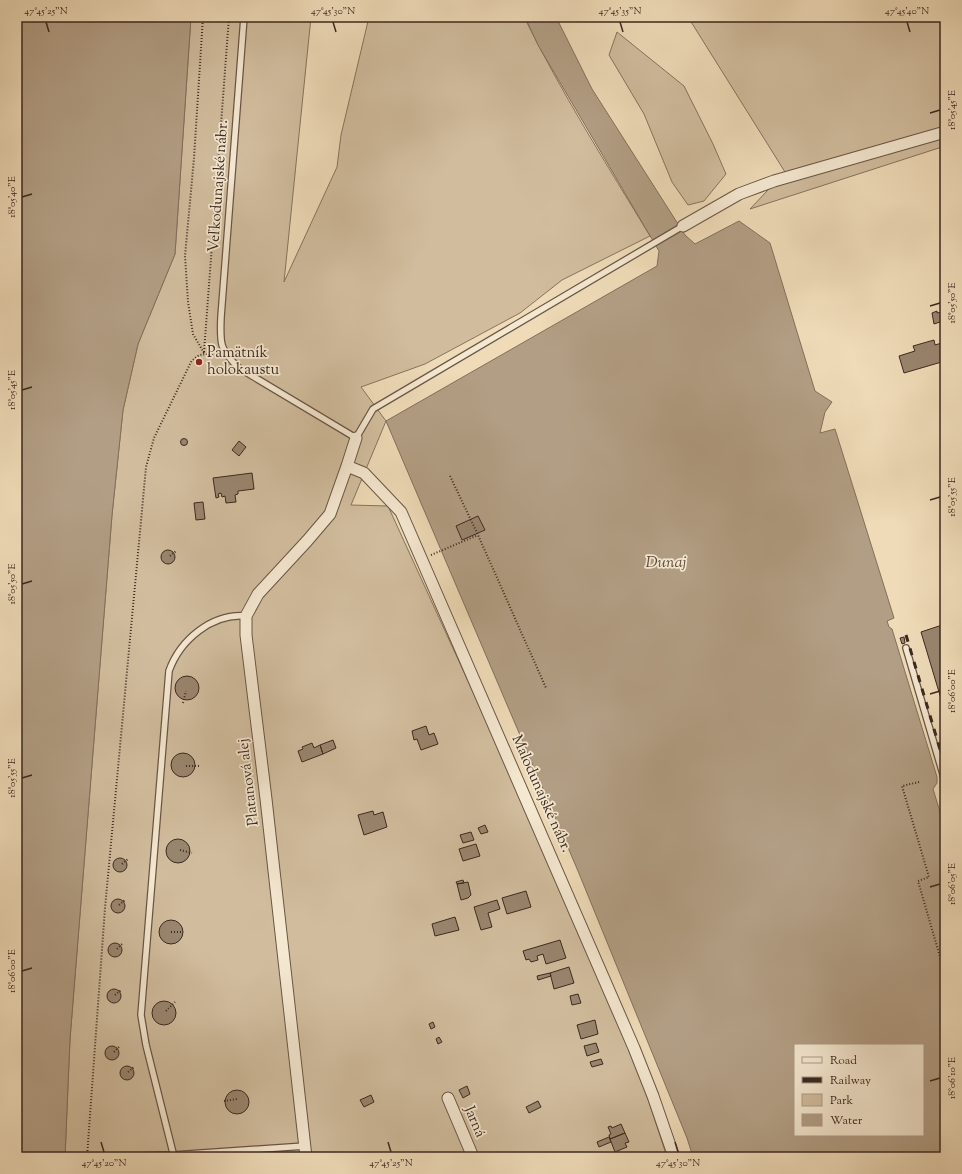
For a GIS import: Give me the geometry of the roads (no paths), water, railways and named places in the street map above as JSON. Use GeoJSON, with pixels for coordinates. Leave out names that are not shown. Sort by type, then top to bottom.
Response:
{"type":"FeatureCollection","features":[{"type":"Feature","properties":{"kind":"street"},"geometry":{"type":"LineString","coordinates":[[683,226],[739,194],[774,181],[945,132]]}},
{"type":"Feature","properties":{"kind":"street","name":"Platanová alej"},"geometry":{"type":"LineString","coordinates":[[306,1152],[246,635],[246,616],[258,594],[307,542],[330,514],[356,438]]}},
{"type":"Feature","properties":{"kind":"street","name":"Malodunajské nábr."},"geometry":{"type":"LineString","coordinates":[[347,466],[364,473],[402,512],[634,1048],[653,1096],[674,1157]]}},
{"type":"Feature","properties":{"kind":"street","name":"Jarná"},"geometry":{"type":"LineString","coordinates":[[448,1098],[473,1157]]}},
{"type":"Feature","properties":{"kind":"lane","name":"Veľkodunajské nábr."},"geometry":{"type":"LineString","coordinates":[[244,17],[221,317],[222,345],[227,357],[239,368],[356,438]]}},
{"type":"Feature","properties":{"kind":"lane"},"geometry":{"type":"LineString","coordinates":[[356,438],[373,409],[683,226]]}},
{"type":"Feature","properties":{"kind":"lane"},"geometry":{"type":"LineString","coordinates":[[174,1156],[146,1045],[141,1015],[169,671],[178,652],[194,635],[205,627],[228,616],[246,616]]}},
{"type":"Feature","properties":{"kind":"lane"},"geometry":{"type":"LineString","coordinates":[[906,648],[945,781]]}},
{"type":"Feature","properties":{"kind":"lane"},"geometry":{"type":"LineString","coordinates":[[104,1157],[306,1152]]}},
{"type":"Feature","properties":{"kind":"water"},"geometry":{"type":"Polygon","coordinates":[[[17,17],[191,17],[175,254],[138,344],[123,410],[112,515],[70,1039],[65,1157],[17,1157],[17,17]]]}},
{"type":"Feature","properties":{"kind":"water","name":"Dunaj"},"geometry":{"type":"Polygon","coordinates":[[[525,17],[556,17],[592,89],[685,235],[695,244],[739,221],[770,243],[815,391],[832,402],[825,412],[820,433],[835,429],[894,618],[887,621],[889,627],[892,629],[937,777],[937,783],[933,789],[945,828],[945,1157],[693,1157],[687,1138],[578,871],[386,421],[657,266],[659,251],[538,45],[525,17]]]}},
{"type":"Feature","properties":{"kind":"railway"},"geometry":{"type":"LineString","coordinates":[[906,635],[945,766]]}},
{"type":"Feature","properties":{"kind":"place","name":"Pamätník holokaustu"},"geometry":{"type":"Point","coordinates":[199,362]}}]}
